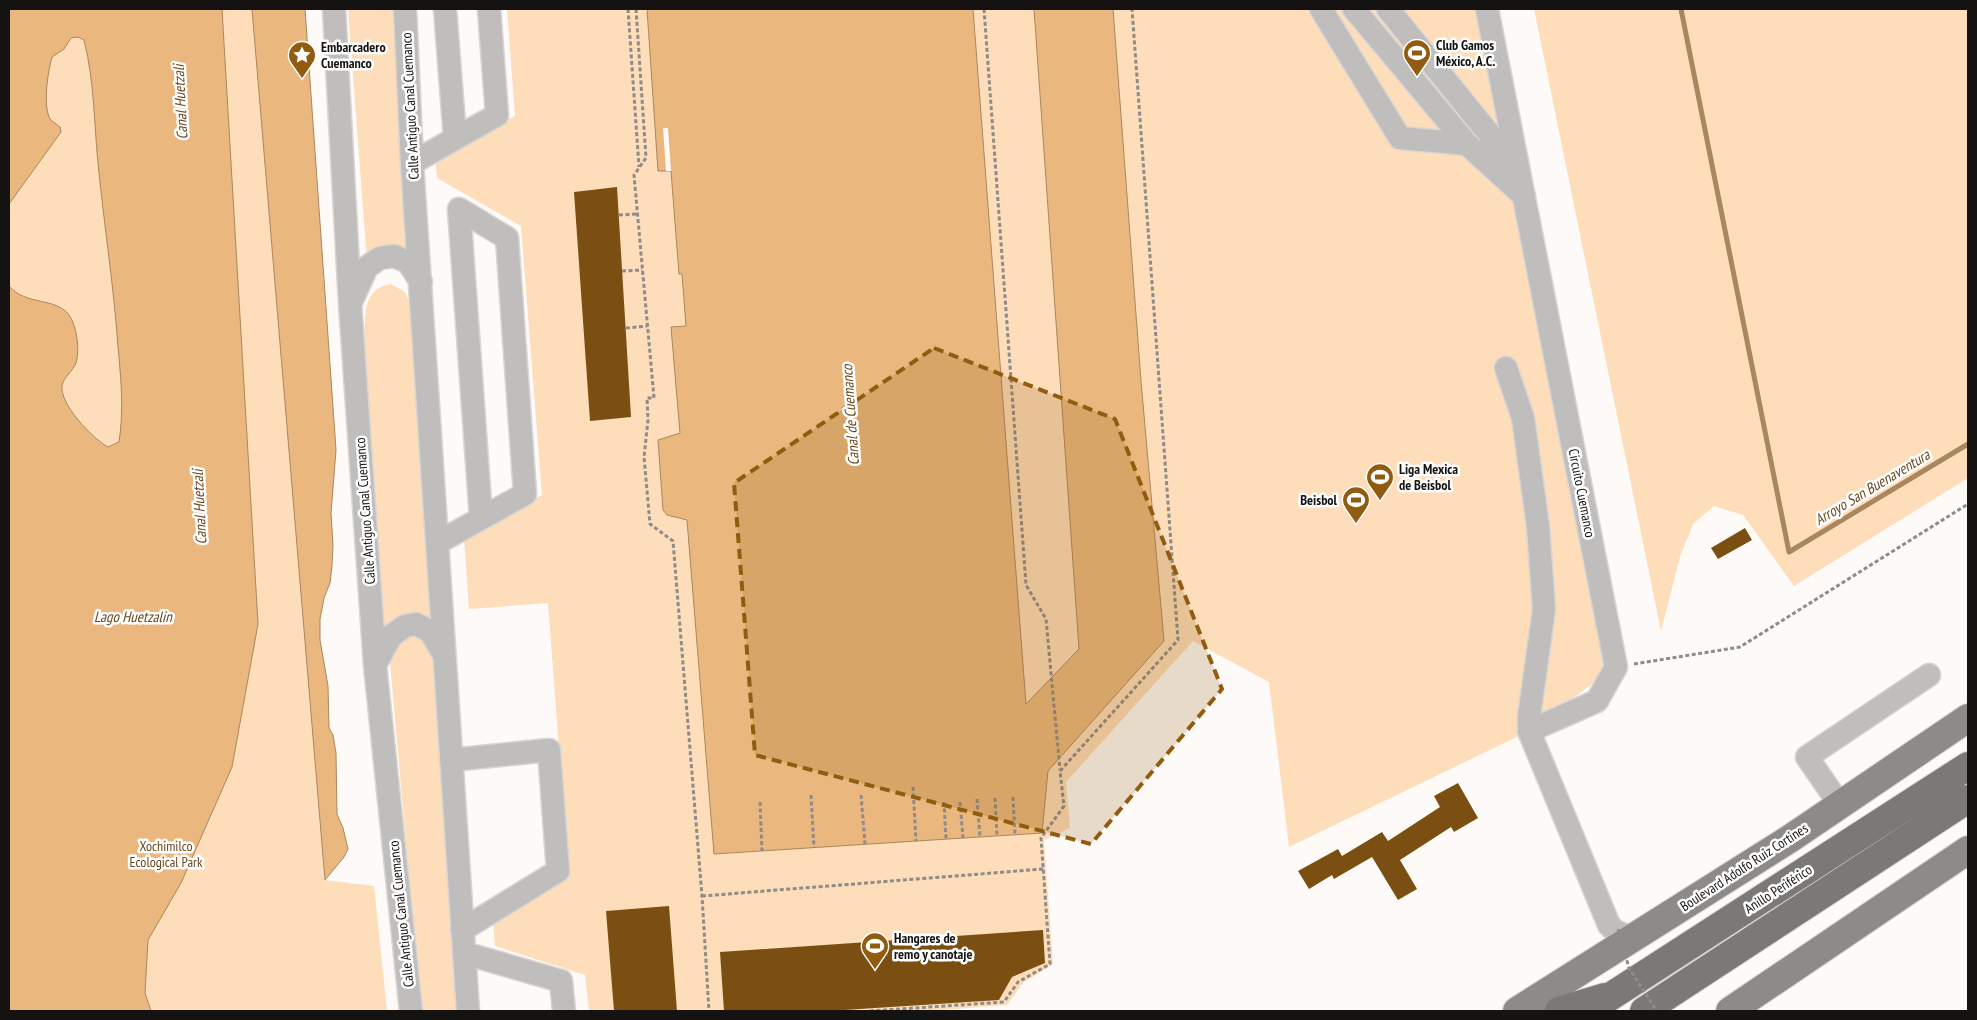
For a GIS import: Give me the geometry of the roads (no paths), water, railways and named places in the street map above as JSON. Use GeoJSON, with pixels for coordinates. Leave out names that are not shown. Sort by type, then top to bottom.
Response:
{"type":"FeatureCollection","features":[{"type":"Feature","properties":{"kind":"highway","name":"Anillo Periférico"},"geometry":{"type":"LineString","coordinates":[[1588,1011],[1968,766]]}},
{"type":"Feature","properties":{"kind":"highway","name":"Anillo Periférico"},"geometry":{"type":"LineString","coordinates":[[1644,1011],[1968,799]]}},
{"type":"Feature","properties":{"kind":"highway"},"geometry":{"type":"LineString","coordinates":[[1559,1011],[1614,994]]}},
{"type":"Feature","properties":{"kind":"main road","name":"Boulevard Adolfo Ruiz Cortines"},"geometry":{"type":"LineString","coordinates":[[1517,1011],[1602,958],[1621,927],[1840,805],[1968,718]]}},
{"type":"Feature","properties":{"kind":"main road"},"geometry":{"type":"LineString","coordinates":[[1730,1011],[1968,850]]}},
{"type":"Feature","properties":{"kind":"street","name":"Calle Antiguo Canal Cuemanco"},"geometry":{"type":"LineString","coordinates":[[334,9],[350,304],[375,664],[411,1011]]}},
{"type":"Feature","properties":{"kind":"street","name":"Calle Antiguo Canal Cuemanco"},"geometry":{"type":"LineString","coordinates":[[405,9],[412,164],[468,1011]]}},
{"type":"Feature","properties":{"kind":"street"},"geometry":{"type":"LineString","coordinates":[[445,9],[456,138]]}},
{"type":"Feature","properties":{"kind":"street"},"geometry":{"type":"LineString","coordinates":[[412,164],[497,115],[489,9]]}},
{"type":"Feature","properties":{"kind":"street"},"geometry":{"type":"LineString","coordinates":[[1320,9],[1400,138],[1467,144]]}},
{"type":"Feature","properties":{"kind":"street"},"geometry":{"type":"LineString","coordinates":[[1354,9],[1467,144],[1524,196]]}},
{"type":"Feature","properties":{"kind":"street"},"geometry":{"type":"LineString","coordinates":[[1388,9],[1518,169]]}},
{"type":"Feature","properties":{"kind":"street","name":"Circuito Cuemanco"},"geometry":{"type":"LineString","coordinates":[[1487,9],[1616,667],[1597,701],[1529,731]]}},
{"type":"Feature","properties":{"kind":"street"},"geometry":{"type":"LineString","coordinates":[[437,543],[526,494],[507,238],[459,209],[480,518]]}},
{"type":"Feature","properties":{"kind":"street"},"geometry":{"type":"LineString","coordinates":[[350,304],[367,267],[380,258],[394,256],[408,262],[421,282]]}},
{"type":"Feature","properties":{"kind":"street"},"geometry":{"type":"LineString","coordinates":[[1506,368],[1523,418],[1538,526],[1544,609],[1529,717],[1529,731],[1621,927]]}},
{"type":"Feature","properties":{"kind":"street"},"geometry":{"type":"LineString","coordinates":[[375,664],[391,636],[405,626],[416,624],[430,631],[444,656]]}},
{"type":"Feature","properties":{"kind":"street"},"geometry":{"type":"LineString","coordinates":[[1840,805],[1807,757],[1929,675]]}},
{"type":"Feature","properties":{"kind":"street"},"geometry":{"type":"LineString","coordinates":[[451,760],[549,750],[558,871],[462,930]]}},
{"type":"Feature","properties":{"kind":"street"},"geometry":{"type":"LineString","coordinates":[[464,953],[561,981],[564,1011]]}},
{"type":"Feature","properties":{"kind":"water","name":"Lago Huetzalin"},"geometry":{"type":"Polygon","coordinates":[[[9,9],[222,9],[258,624],[232,767],[181,883],[148,940],[145,993],[151,1011],[9,1011],[9,286],[24,296],[57,306],[69,315],[76,332],[78,352],[75,366],[63,382],[63,393],[71,411],[78,420],[94,437],[108,447],[119,442],[122,406],[112,282],[99,173],[92,89],[84,40],[78,37],[71,38],[64,49],[52,57],[46,104],[50,119],[60,127],[61,132],[9,204],[9,9]]]}},
{"type":"Feature","properties":{"kind":"water"},"geometry":{"type":"Polygon","coordinates":[[[252,9],[305,9],[336,450],[331,513],[332,566],[330,583],[324,598],[320,619],[320,640],[328,686],[329,728],[333,735],[336,753],[337,814],[343,828],[348,849],[344,857],[325,880],[252,9]]]}},
{"type":"Feature","properties":{"kind":"water","name":"Canal de Cuemanco"},"geometry":{"type":"Polygon","coordinates":[[[647,9],[973,9],[1026,704],[1079,649],[1034,9],[1113,9],[1141,381],[1164,641],[1048,771],[1042,833],[714,854],[687,520],[667,515],[663,510],[658,440],[680,433],[671,327],[686,326],[682,274],[679,274],[671,171],[658,171],[647,9]]]}},
{"type":"Feature","properties":{"kind":"waterway","name":"Arroyo San Buenaventura"},"geometry":{"type":"LineString","coordinates":[[1681,9],[1789,552],[1968,444]]}},
{"type":"Feature","properties":{"kind":"place","name":"Club Gamos México, A.C."},"geometry":{"type":"Point","coordinates":[1417,77]}},
{"type":"Feature","properties":{"kind":"place","name":"Embarcadero Cuemanco"},"geometry":{"type":"Point","coordinates":[302,79]}},
{"type":"Feature","properties":{"kind":"place","name":"Liga Mexica de Beisbol"},"geometry":{"type":"Point","coordinates":[1380,501]}},
{"type":"Feature","properties":{"kind":"place","name":"Beisbol"},"geometry":{"type":"Point","coordinates":[1356,524]}},
{"type":"Feature","properties":{"kind":"place","name":"Hangares de remo y canotaje"},"geometry":{"type":"Point","coordinates":[875,970]}},
{"type":"Feature","properties":{"kind":"water label","name":"Canal Huetzali"},"geometry":{"type":"Point","coordinates":[180,102]}},
{"type":"Feature","properties":{"kind":"water label","name":"Canal Huetzali"},"geometry":{"type":"Point","coordinates":[199,507]}},
{"type":"Feature","properties":{"kind":"park label","name":"Xochimilco Ecological Park"},"geometry":{"type":"Point","coordinates":[166,854]}}]}
